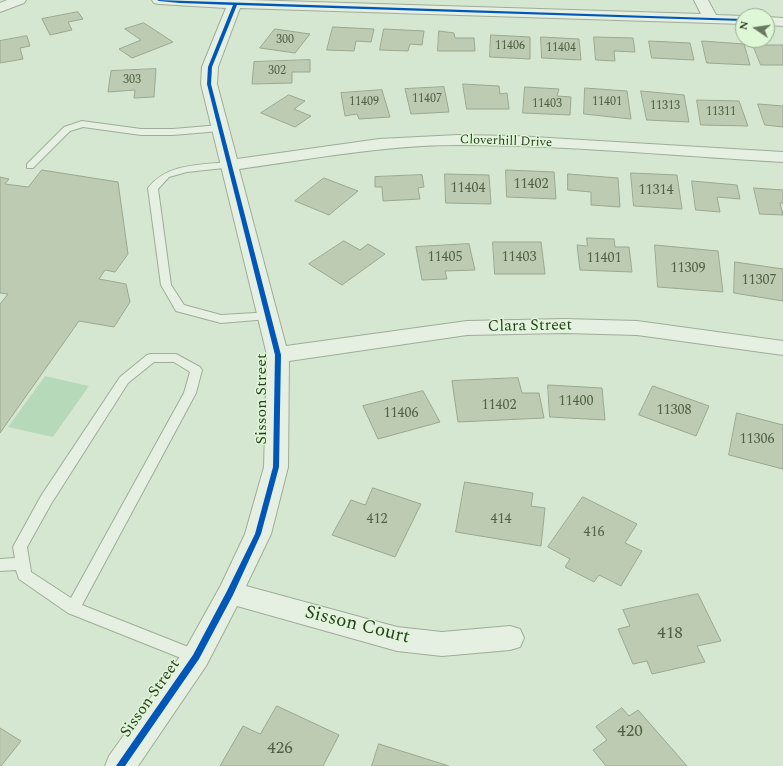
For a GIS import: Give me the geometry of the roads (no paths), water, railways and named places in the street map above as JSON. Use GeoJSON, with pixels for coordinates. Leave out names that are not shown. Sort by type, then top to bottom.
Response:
{"type":"FeatureCollection","features":[{"type":"Feature","properties":{"kind":"street"},"geometry":{"type":"LineString","coordinates":[[0,8],[19,0]]}},
{"type":"Feature","properties":{"kind":"street"},"geometry":{"type":"LineString","coordinates":[[159,0],[235,4],[735,20]]}},
{"type":"Feature","properties":{"kind":"street"},"geometry":{"type":"LineString","coordinates":[[701,0],[711,19]]}},
{"type":"Feature","properties":{"kind":"street","name":"Sisson Street"},"geometry":{"type":"LineString","coordinates":[[120,766],[196,657],[230,593],[258,534],[276,467],[278,355],[210,84],[210,67],[235,4]]}},
{"type":"Feature","properties":{"kind":"street","name":"Cloverhill Drive"},"geometry":{"type":"LineString","coordinates":[[230,165],[379,144],[458,140],[516,141],[783,157]]}},
{"type":"Feature","properties":{"kind":"street","name":"Clara Street"},"geometry":{"type":"LineString","coordinates":[[278,355],[467,328],[558,326],[637,328],[783,348]]}},
{"type":"Feature","properties":{"kind":"street","name":"Sisson Court"},"geometry":{"type":"LineString","coordinates":[[230,593],[397,639],[442,644],[510,638]]}},
{"type":"Feature","properties":{"kind":"lane"},"geometry":{"type":"LineString","coordinates":[[30,166],[67,129],[82,124],[141,132],[173,132],[220,128]]}},
{"type":"Feature","properties":{"kind":"lane"},"geometry":{"type":"LineString","coordinates":[[230,165],[186,169],[166,175],[153,188],[166,285],[180,308],[221,319],[268,315]]}},
{"type":"Feature","properties":{"kind":"lane"},"geometry":{"type":"LineString","coordinates":[[72,608],[190,393],[196,370],[176,358],[151,358],[124,380],[46,500],[20,547],[24,576],[72,608],[196,657]]}},
{"type":"Feature","properties":{"kind":"lane"},"geometry":{"type":"LineString","coordinates":[[0,565],[23,564]]}}]}
